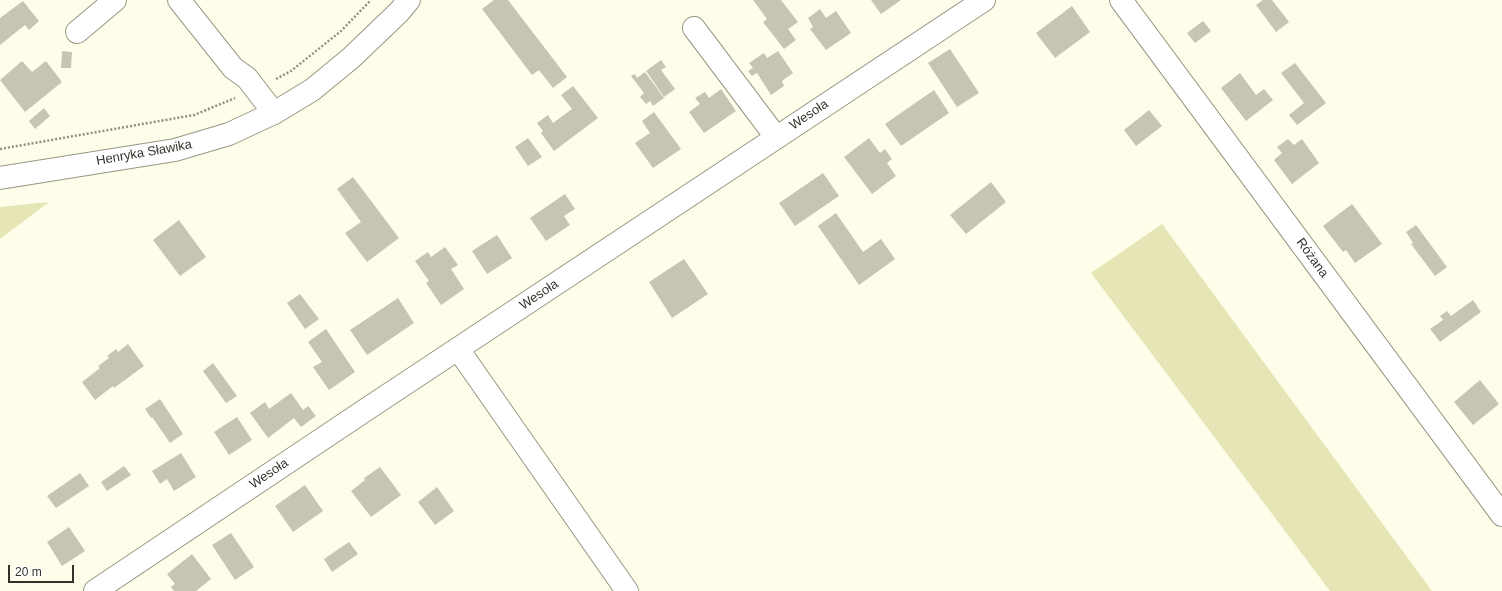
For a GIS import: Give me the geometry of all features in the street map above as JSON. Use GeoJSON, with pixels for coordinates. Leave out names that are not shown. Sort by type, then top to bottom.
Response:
{"type":"FeatureCollection","features":[{"type":"Feature","properties":{"kind":"street"},"geometry":{"type":"LineString","coordinates":[[77,32],[115,0]]}},
{"type":"Feature","properties":{"kind":"street"},"geometry":{"type":"LineString","coordinates":[[179,0],[233,68],[247,78],[274,113]]}},
{"type":"Feature","properties":{"kind":"street","name":"Henryka Sławika"},"geometry":{"type":"LineString","coordinates":[[0,178],[175,150],[230,134],[274,113],[312,90],[351,58],[399,12],[409,0]]}},
{"type":"Feature","properties":{"kind":"street","name":"Wesoła"},"geometry":{"type":"LineString","coordinates":[[96,591],[984,0]]}},
{"type":"Feature","properties":{"kind":"street","name":"Różana"},"geometry":{"type":"LineString","coordinates":[[1121,0],[1502,515]]}},
{"type":"Feature","properties":{"kind":"street"},"geometry":{"type":"LineString","coordinates":[[694,28],[776,137]]}},
{"type":"Feature","properties":{"kind":"street"},"geometry":{"type":"LineString","coordinates":[[458,349],[627,591]]}},
{"type":"Feature","properties":{"kind":"path"},"geometry":{"type":"LineString","coordinates":[[0,149],[194,115],[256,90],[291,71],[341,32],[371,0]]}},
{"type":"Feature","properties":{"kind":"green space"},"geometry":{"type":"Polygon","coordinates":[[[49,202],[0,239],[0,207],[49,202]]]}},
{"type":"Feature","properties":{"kind":"green space"},"geometry":{"type":"Polygon","coordinates":[[[1162,224],[1432,591],[1330,591],[1091,273],[1162,224]]]}},
{"type":"Feature","properties":{"kind":"building"},"geometry":{"type":"Polygon","coordinates":[[[494,0],[508,0],[567,77],[553,88],[539,70],[532,75],[482,9],[494,0]]]}},
{"type":"Feature","properties":{"kind":"building"},"geometry":{"type":"Polygon","coordinates":[[[753,0],[781,0],[798,22],[788,29],[796,40],[784,49],[763,22],[767,19],[753,0]]]}},
{"type":"Feature","properties":{"kind":"building"},"geometry":{"type":"Polygon","coordinates":[[[871,0],[901,0],[881,14],[871,0]]]}},
{"type":"Feature","properties":{"kind":"building"},"geometry":{"type":"Polygon","coordinates":[[[1263,0],[1272,0],[1289,22],[1276,32],[1256,5],[1263,0]]]}},
{"type":"Feature","properties":{"kind":"building"},"geometry":{"type":"Polygon","coordinates":[[[23,1],[39,21],[29,30],[25,25],[0,45],[0,18],[23,1]]]}},
{"type":"Feature","properties":{"kind":"building"},"geometry":{"type":"Polygon","coordinates":[[[1072,6],[1090,32],[1055,58],[1036,33],[1072,6]]]}},
{"type":"Feature","properties":{"kind":"building"},"geometry":{"type":"Polygon","coordinates":[[[820,9],[826,18],[836,11],[851,33],[826,50],[810,29],[813,27],[808,18],[820,9]]]}},
{"type":"Feature","properties":{"kind":"building"},"geometry":{"type":"Polygon","coordinates":[[[1203,21],[1211,31],[1195,43],[1187,33],[1203,21]]]}},
{"type":"Feature","properties":{"kind":"building"},"geometry":{"type":"Polygon","coordinates":[[[950,49],[979,93],[957,107],[928,63],[950,49]]]}},
{"type":"Feature","properties":{"kind":"building"},"geometry":{"type":"Polygon","coordinates":[[[62,51],[72,52],[71,68],[61,68],[62,51]]]}},
{"type":"Feature","properties":{"kind":"building"},"geometry":{"type":"Polygon","coordinates":[[[778,51],[793,73],[782,81],[784,86],[771,95],[757,73],[752,76],[748,71],[753,68],[749,63],[764,53],[767,58],[778,51]]]}},
{"type":"Feature","properties":{"kind":"building"},"geometry":{"type":"Polygon","coordinates":[[[661,60],[666,67],[661,70],[675,89],[664,97],[646,71],[661,60]]]}},
{"type":"Feature","properties":{"kind":"building"},"geometry":{"type":"Polygon","coordinates":[[[22,61],[32,72],[46,61],[62,82],[25,112],[0,80],[22,61]]]}},
{"type":"Feature","properties":{"kind":"building"},"geometry":{"type":"Polygon","coordinates":[[[1295,63],[1326,103],[1297,125],[1289,115],[1304,103],[1281,73],[1295,63]]]}},
{"type":"Feature","properties":{"kind":"building"},"geometry":{"type":"Polygon","coordinates":[[[645,72],[664,98],[653,106],[650,101],[646,104],[640,97],[644,93],[631,76],[635,74],[637,78],[645,72]]]}},
{"type":"Feature","properties":{"kind":"building"},"geometry":{"type":"Polygon","coordinates":[[[1240,73],[1256,95],[1264,89],[1273,100],[1246,121],[1221,88],[1240,73]]]}},
{"type":"Feature","properties":{"kind":"building"},"geometry":{"type":"Polygon","coordinates":[[[573,86],[598,118],[554,151],[541,133],[543,131],[537,123],[548,115],[553,123],[572,109],[561,95],[573,86]]]}},
{"type":"Feature","properties":{"kind":"building"},"geometry":{"type":"Polygon","coordinates":[[[721,89],[736,111],[704,133],[689,112],[700,104],[695,98],[705,92],[709,98],[721,89]]]}},
{"type":"Feature","properties":{"kind":"building"},"geometry":{"type":"Polygon","coordinates":[[[934,90],[949,113],[901,146],[885,124],[934,90]]]}},
{"type":"Feature","properties":{"kind":"building"},"geometry":{"type":"Polygon","coordinates":[[[44,108],[50,116],[35,129],[29,121],[44,108]]]}},
{"type":"Feature","properties":{"kind":"building"},"geometry":{"type":"Polygon","coordinates":[[[1149,110],[1162,126],[1136,146],[1124,130],[1149,110]]]}},
{"type":"Feature","properties":{"kind":"building"},"geometry":{"type":"Polygon","coordinates":[[[654,112],[681,149],[653,168],[635,143],[650,133],[642,121],[654,112]]]}},
{"type":"Feature","properties":{"kind":"building"},"geometry":{"type":"Polygon","coordinates":[[[528,138],[542,157],[528,166],[515,147],[528,138]]]}},
{"type":"Feature","properties":{"kind":"building"},"geometry":{"type":"Polygon","coordinates":[[[869,138],[880,153],[885,149],[892,159],[887,163],[896,176],[872,194],[844,157],[869,138]]]}},
{"type":"Feature","properties":{"kind":"building"},"geometry":{"type":"Polygon","coordinates":[[[1288,139],[1294,145],[1302,139],[1319,163],[1292,184],[1274,160],[1282,153],[1277,147],[1288,139]]]}},
{"type":"Feature","properties":{"kind":"building"},"geometry":{"type":"Polygon","coordinates":[[[823,173],[839,196],[795,226],[779,203],[823,173]]]}},
{"type":"Feature","properties":{"kind":"building"},"geometry":{"type":"Polygon","coordinates":[[[353,177],[399,238],[367,262],[345,233],[361,222],[337,189],[353,177]]]}},
{"type":"Feature","properties":{"kind":"building"},"geometry":{"type":"Polygon","coordinates":[[[991,182],[1006,202],[966,234],[950,215],[991,182]]]}},
{"type":"Feature","properties":{"kind":"building"},"geometry":{"type":"Polygon","coordinates":[[[565,194],[575,209],[564,216],[570,225],[546,241],[530,218],[565,194]]]}},
{"type":"Feature","properties":{"kind":"building"},"geometry":{"type":"Polygon","coordinates":[[[1352,204],[1382,244],[1355,263],[1346,250],[1343,252],[1323,226],[1352,204]]]}},
{"type":"Feature","properties":{"kind":"building"},"geometry":{"type":"Polygon","coordinates":[[[836,213],[863,252],[881,239],[895,259],[859,285],[818,226],[836,213]]]}},
{"type":"Feature","properties":{"kind":"building"},"geometry":{"type":"Polygon","coordinates":[[[179,220],[206,257],[180,276],[153,240],[179,220]]]}},
{"type":"Feature","properties":{"kind":"building"},"geometry":{"type":"Polygon","coordinates":[[[1416,225],[1447,267],[1435,276],[1411,244],[1413,243],[1406,232],[1416,225]]]}},
{"type":"Feature","properties":{"kind":"building"},"geometry":{"type":"Polygon","coordinates":[[[497,235],[512,258],[487,274],[472,251],[497,235]]]}},
{"type":"Feature","properties":{"kind":"building"},"geometry":{"type":"Polygon","coordinates":[[[445,247],[458,265],[451,269],[464,289],[441,305],[426,283],[429,281],[415,261],[428,252],[431,257],[445,247]]]}},
{"type":"Feature","properties":{"kind":"building"},"geometry":{"type":"Polygon","coordinates":[[[684,259],[708,294],[672,318],[649,282],[684,259]]]}},
{"type":"Feature","properties":{"kind":"building"},"geometry":{"type":"Polygon","coordinates":[[[300,294],[319,319],[305,329],[287,303],[300,294]]]}},
{"type":"Feature","properties":{"kind":"building"},"geometry":{"type":"Polygon","coordinates":[[[398,298],[414,323],[367,355],[350,330],[398,298]]]}},
{"type":"Feature","properties":{"kind":"building"},"geometry":{"type":"Polygon","coordinates":[[[1473,300],[1481,312],[1440,342],[1430,329],[1443,320],[1440,316],[1447,311],[1451,316],[1473,300]]]}},
{"type":"Feature","properties":{"kind":"building"},"geometry":{"type":"Polygon","coordinates":[[[326,329],[355,372],[329,390],[313,367],[322,362],[308,342],[326,329]]]}},
{"type":"Feature","properties":{"kind":"building"},"geometry":{"type":"Polygon","coordinates":[[[128,344],[144,366],[114,388],[113,386],[95,400],[82,382],[100,368],[98,366],[109,358],[107,356],[116,349],[118,352],[128,344]]]}},
{"type":"Feature","properties":{"kind":"building"},"geometry":{"type":"Polygon","coordinates":[[[213,363],[237,396],[226,403],[203,371],[213,363]]]}},
{"type":"Feature","properties":{"kind":"building"},"geometry":{"type":"Polygon","coordinates":[[[1480,380],[1499,404],[1473,425],[1454,402],[1480,380]]]}},
{"type":"Feature","properties":{"kind":"building"},"geometry":{"type":"Polygon","coordinates":[[[291,393],[303,410],[308,406],[316,416],[301,427],[294,418],[268,438],[250,413],[265,402],[269,409],[291,393]]]}},
{"type":"Feature","properties":{"kind":"building"},"geometry":{"type":"Polygon","coordinates":[[[160,399],[183,434],[170,443],[145,409],[160,399]]]}},
{"type":"Feature","properties":{"kind":"building"},"geometry":{"type":"Polygon","coordinates":[[[237,417],[252,440],[229,455],[214,432],[237,417]]]}},
{"type":"Feature","properties":{"kind":"building"},"geometry":{"type":"Polygon","coordinates":[[[181,453],[196,477],[174,491],[167,479],[160,484],[152,471],[181,453]]]}},
{"type":"Feature","properties":{"kind":"building"},"geometry":{"type":"Polygon","coordinates":[[[124,466],[131,475],[107,491],[101,482],[124,466]]]}},
{"type":"Feature","properties":{"kind":"building"},"geometry":{"type":"Polygon","coordinates":[[[380,467],[401,495],[371,517],[351,491],[365,480],[364,478],[380,467]]]}},
{"type":"Feature","properties":{"kind":"building"},"geometry":{"type":"Polygon","coordinates":[[[80,473],[89,486],[56,508],[47,496],[80,473]]]}},
{"type":"Feature","properties":{"kind":"building"},"geometry":{"type":"Polygon","coordinates":[[[305,485],[323,511],[293,532],[275,506],[305,485]]]}},
{"type":"Feature","properties":{"kind":"building"},"geometry":{"type":"Polygon","coordinates":[[[437,487],[454,511],[435,525],[418,502],[437,487]]]}},
{"type":"Feature","properties":{"kind":"building"},"geometry":{"type":"Polygon","coordinates":[[[69,527],[85,551],[62,566],[47,542],[69,527]]]}},
{"type":"Feature","properties":{"kind":"building"},"geometry":{"type":"Polygon","coordinates":[[[231,533],[254,567],[235,580],[212,545],[231,533]]]}},
{"type":"Feature","properties":{"kind":"building"},"geometry":{"type":"Polygon","coordinates":[[[349,542],[358,554],[332,572],[324,559],[349,542]]]}},
{"type":"Feature","properties":{"kind":"building"},"geometry":{"type":"Polygon","coordinates":[[[192,554],[211,579],[196,591],[174,591],[171,587],[175,584],[167,574],[192,554]]]}}]}
